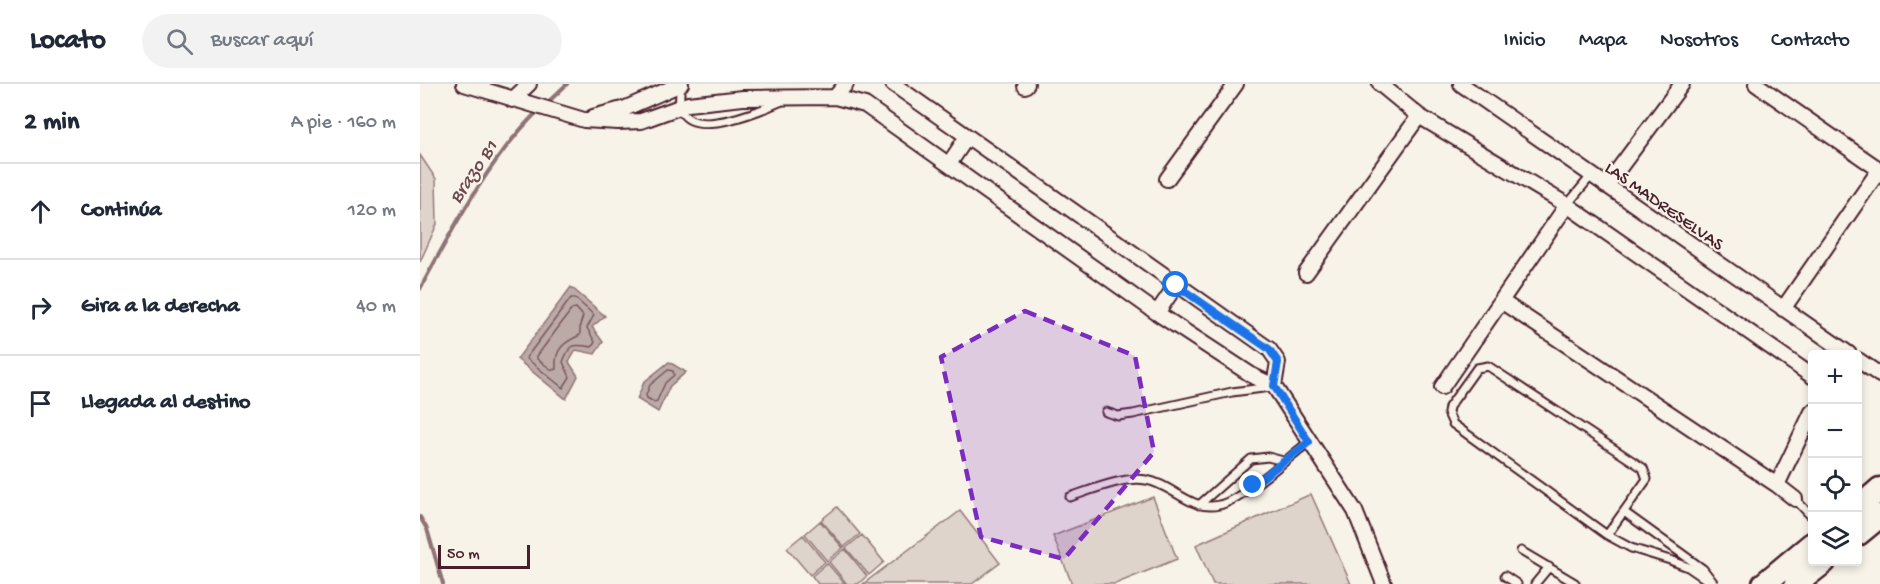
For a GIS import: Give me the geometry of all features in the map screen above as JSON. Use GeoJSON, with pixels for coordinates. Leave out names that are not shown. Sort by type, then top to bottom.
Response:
{"type":"FeatureCollection","features":[{"type":"Feature","properties":{"kind":"main road"},"geometry":{"type":"LineString","coordinates":[[1862,504],[1880,489]]}},
{"type":"Feature","properties":{"kind":"main road"},"geometry":{"type":"LineString","coordinates":[[1862,530],[1880,516]]}},
{"type":"Feature","properties":{"kind":"main road"},"geometry":{"type":"LineString","coordinates":[[1764,584],[1808,547]]}},
{"type":"Feature","properties":{"kind":"main road"},"geometry":{"type":"LineString","coordinates":[[1796,584],[1818,566]]}},
{"type":"Feature","properties":{"kind":"street"},"geometry":{"type":"LineString","coordinates":[[464,84],[584,120],[641,121],[680,107],[743,98],[835,97],[865,105],[1156,313],[1253,376],[1274,386],[1355,511],[1384,584]]}},
{"type":"Feature","properties":{"kind":"street"},"geometry":{"type":"LineString","coordinates":[[512,100],[529,84]]}},
{"type":"Feature","properties":{"kind":"street"},"geometry":{"type":"LineString","coordinates":[[584,120],[626,108],[681,84]]}},
{"type":"Feature","properties":{"kind":"street"},"geometry":{"type":"LineString","coordinates":[[835,97],[846,84]]}},
{"type":"Feature","properties":{"kind":"street"},"geometry":{"type":"LineString","coordinates":[[893,84],[1269,349],[1278,362],[1274,386]]}},
{"type":"Feature","properties":{"kind":"street"},"geometry":{"type":"LineString","coordinates":[[1167,179],[1236,84]]}},
{"type":"Feature","properties":{"kind":"street"},"geometry":{"type":"LineString","coordinates":[[1380,84],[1419,116],[1567,205],[1808,372]]}},
{"type":"Feature","properties":{"kind":"street","name":"LAS MADRESELVAS"},"geometry":{"type":"LineString","coordinates":[[1461,84],[1843,350]]}},
{"type":"Feature","properties":{"kind":"street"},"geometry":{"type":"LineString","coordinates":[[1606,186],[1682,84]]}},
{"type":"Feature","properties":{"kind":"street"},"geometry":{"type":"LineString","coordinates":[[1756,84],[1880,170],[1783,309]]}},
{"type":"Feature","properties":{"kind":"street"},"geometry":{"type":"LineString","coordinates":[[1306,273],[1419,116]]}},
{"type":"Feature","properties":{"kind":"street"},"geometry":{"type":"LineString","coordinates":[[949,164],[967,137]]}},
{"type":"Feature","properties":{"kind":"street"},"geometry":{"type":"LineString","coordinates":[[1442,387],[1567,205]]}},
{"type":"Feature","properties":{"kind":"street"},"geometry":{"type":"LineString","coordinates":[[1156,313],[1176,285]]}},
{"type":"Feature","properties":{"kind":"street"},"geometry":{"type":"LineString","coordinates":[[1501,301],[1795,499]]}},
{"type":"Feature","properties":{"kind":"street"},"geometry":{"type":"LineString","coordinates":[[1862,363],[1880,375]]}},
{"type":"Feature","properties":{"kind":"street"},"geometry":{"type":"LineString","coordinates":[[1777,485],[1808,420]]}},
{"type":"Feature","properties":{"kind":"lane"},"geometry":{"type":"LineString","coordinates":[[681,84],[680,107],[684,116],[695,122],[707,124],[764,109],[790,97]]}},
{"type":"Feature","properties":{"kind":"lane"},"geometry":{"type":"LineString","coordinates":[[1567,205],[1591,176]]}},
{"type":"Feature","properties":{"kind":"lane"},"geometry":{"type":"LineString","coordinates":[[1607,535],[1647,479],[1643,468],[1488,366],[1477,368],[1449,407],[1448,414],[1453,424],[1607,535],[1631,548],[1688,567],[1714,584]]}},
{"type":"Feature","properties":{"kind":"lane"},"geometry":{"type":"LineString","coordinates":[[1106,412],[1118,416],[1133,414],[1274,386]]}},
{"type":"Feature","properties":{"kind":"lane"},"geometry":{"type":"LineString","coordinates":[[1070,497],[1092,489],[1138,479],[1160,484],[1199,505],[1209,507],[1224,504],[1309,442]]}},
{"type":"Feature","properties":{"kind":"lane"},"geometry":{"type":"LineString","coordinates":[[1199,505],[1251,459],[1268,457],[1283,461]]}},
{"type":"Feature","properties":{"kind":"lane"},"geometry":{"type":"LineString","coordinates":[[1795,499],[1808,513]]}},
{"type":"Feature","properties":{"kind":"lane"},"geometry":{"type":"LineString","coordinates":[[1624,512],[1703,569],[1714,584]]}},
{"type":"Feature","properties":{"kind":"lane"},"geometry":{"type":"LineString","coordinates":[[1521,551],[1575,583]]}},
{"type":"Feature","properties":{"kind":"lane"},"geometry":{"type":"LineString","coordinates":[[1535,584],[1548,567]]}},
{"type":"Feature","properties":{"kind":"lane"},"geometry":{"type":"LineString","coordinates":[[1505,576],[1517,584]]}},
{"type":"Feature","properties":{"kind":"highlighted area"},"geometry":{"type":"Polygon","coordinates":[[[1025,311],[1135,356],[1154,452],[1064,559],[981,537],[941,357],[1025,311]]]}},
{"type":"Feature","properties":{"kind":"shaded area"},"geometry":{"type":"Polygon","coordinates":[[[420,155],[436,179],[437,224],[420,262],[420,155]]]}},
{"type":"Feature","properties":{"kind":"shaded area"},"geometry":{"type":"Polygon","coordinates":[[[1311,494],[1351,584],[1213,584],[1196,545],[1311,494]]]}},
{"type":"Feature","properties":{"kind":"shaded area"},"geometry":{"type":"Polygon","coordinates":[[[1153,497],[1177,559],[1115,584],[1072,584],[1053,536],[1153,497]]]}},
{"type":"Feature","properties":{"kind":"shaded area"},"geometry":{"type":"Polygon","coordinates":[[[837,507],[860,534],[844,547],[821,520],[837,507]]]}},
{"type":"Feature","properties":{"kind":"shaded area"},"geometry":{"type":"Polygon","coordinates":[[[960,511],[1000,563],[972,584],[863,584],[960,511]]]}},
{"type":"Feature","properties":{"kind":"shaded area"},"geometry":{"type":"Polygon","coordinates":[[[820,521],[843,548],[827,561],[805,534],[820,521]]]}},
{"type":"Feature","properties":{"kind":"shaded area"},"geometry":{"type":"Polygon","coordinates":[[[803,535],[825,562],[810,575],[787,548],[803,535]]]}},
{"type":"Feature","properties":{"kind":"shaded area"},"geometry":{"type":"Polygon","coordinates":[[[862,535],[884,562],[869,575],[846,548],[862,535]]]}},
{"type":"Feature","properties":{"kind":"shaded area"},"geometry":{"type":"Polygon","coordinates":[[[845,549],[867,576],[858,584],[847,584],[829,562],[845,549]]]}},
{"type":"Feature","properties":{"kind":"shaded area"},"geometry":{"type":"Polygon","coordinates":[[[827,563],[845,584],[818,584],[812,576],[827,563]]]}},
{"type":"Feature","properties":{"kind":"water"},"geometry":{"type":"Polygon","coordinates":[[[571,287],[605,316],[592,327],[603,342],[595,354],[576,350],[569,362],[578,376],[566,399],[517,359],[571,287]]]}},
{"type":"Feature","properties":{"kind":"water"},"geometry":{"type":"Polygon","coordinates":[[[669,362],[686,372],[670,386],[658,412],[637,399],[644,382],[669,362]]]}},
{"type":"Feature","properties":{"kind":"waterway","name":"Brazo B1"},"geometry":{"type":"LineString","coordinates":[[546,104],[567,84]]}},
{"type":"Feature","properties":{"kind":"waterway","name":"Brazo B1"},"geometry":{"type":"LineString","coordinates":[[420,289],[459,218],[489,171],[522,128],[540,109]]}},
{"type":"Feature","properties":{"kind":"waterway"},"geometry":{"type":"LineString","coordinates":[[420,517],[427,529],[443,584]]}},
{"type":"Feature","properties":{"kind":"route"},"geometry":{"type":"LineString","coordinates":[[1176,285],[1269,349],[1278,362],[1274,386],[1309,442],[1253,485]]}}]}
